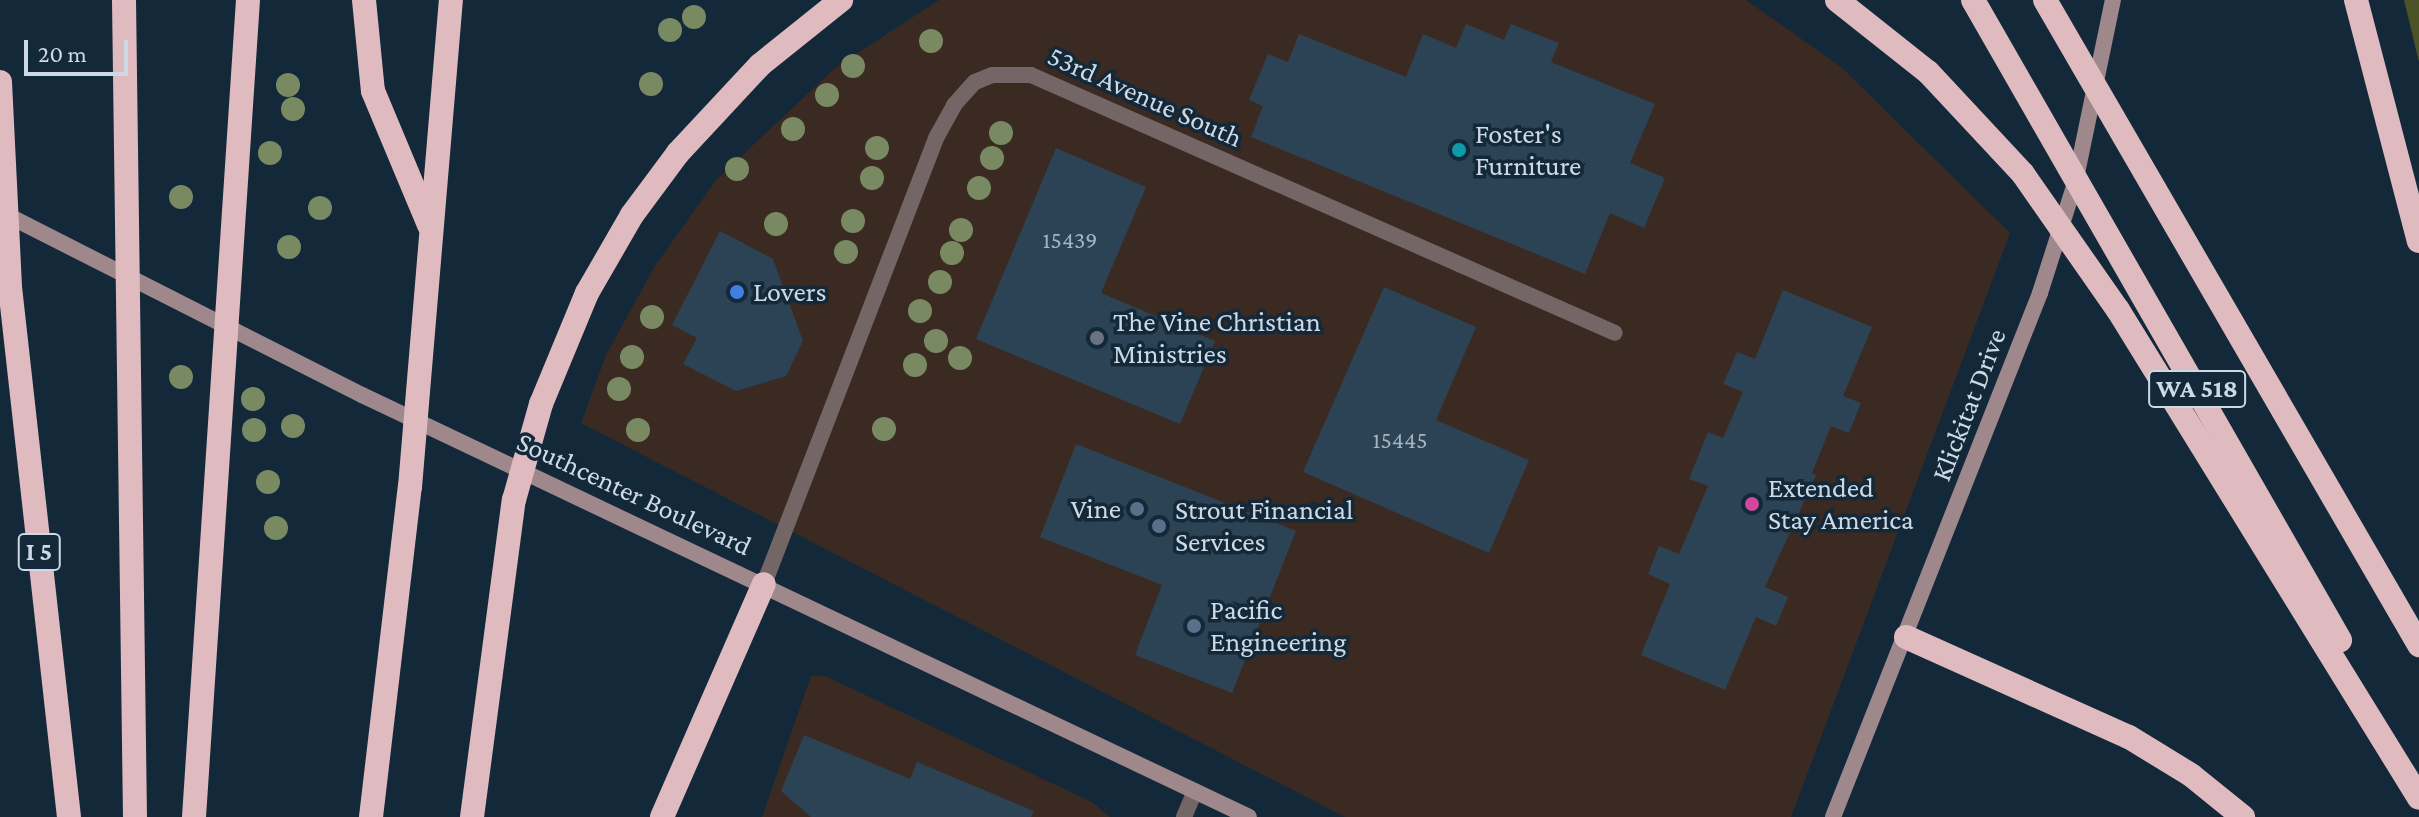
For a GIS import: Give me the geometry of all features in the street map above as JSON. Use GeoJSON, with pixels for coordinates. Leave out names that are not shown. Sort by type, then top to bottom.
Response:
{"type":"FeatureCollection","features":[{"type":"Feature","properties":{"kind":"highway"},"geometry":{"type":"LineString","coordinates":[[124,0],[135,817]]}},
{"type":"Feature","properties":{"kind":"highway"},"geometry":{"type":"LineString","coordinates":[[194,817],[248,0]]}},
{"type":"Feature","properties":{"kind":"highway"},"geometry":{"type":"LineString","coordinates":[[364,0],[373,91],[429,239]]}},
{"type":"Feature","properties":{"kind":"highway"},"geometry":{"type":"LineString","coordinates":[[371,817],[410,487],[451,0]]}},
{"type":"Feature","properties":{"kind":"highway"},"geometry":{"type":"LineString","coordinates":[[472,817],[509,526],[541,404],[587,293],[632,215],[678,153],[760,65],[841,0]]}},
{"type":"Feature","properties":{"kind":"highway"},"geometry":{"type":"LineString","coordinates":[[1837,0],[1928,72],[2023,174],[2118,310],[2419,798]]}},
{"type":"Feature","properties":{"kind":"highway","name":"WA 518"},"geometry":{"type":"LineString","coordinates":[[1973,0],[2419,778]]}},
{"type":"Feature","properties":{"kind":"highway","name":"WA 518"},"geometry":{"type":"LineString","coordinates":[[2045,0],[2419,645]]}},
{"type":"Feature","properties":{"kind":"highway"},"geometry":{"type":"LineString","coordinates":[[2356,0],[2419,241]]}},
{"type":"Feature","properties":{"kind":"highway","name":"I 5"},"geometry":{"type":"LineString","coordinates":[[0,82],[6,135],[10,287],[69,817]]}},
{"type":"Feature","properties":{"kind":"highway"},"geometry":{"type":"LineString","coordinates":[[0,253],[10,287]]}},
{"type":"Feature","properties":{"kind":"highway"},"geometry":{"type":"LineString","coordinates":[[662,817],[764,584]]}},
{"type":"Feature","properties":{"kind":"highway"},"geometry":{"type":"LineString","coordinates":[[1906,637],[2129,737],[2191,775],[2243,817]]}},
{"type":"Feature","properties":{"kind":"main road","name":"Klickitat Drive"},"geometry":{"type":"LineString","coordinates":[[1833,817],[2020,348],[2075,183],[2113,0]]}},
{"type":"Feature","properties":{"kind":"main road","name":"Southcenter Boulevard"},"geometry":{"type":"LineString","coordinates":[[0,211],[362,395],[1249,817]]}},
{"type":"Feature","properties":{"kind":"street","name":"53rd Avenue South"},"geometry":{"type":"LineString","coordinates":[[764,584],[936,138],[954,105],[975,82],[992,75],[1031,75],[1615,333]]}},
{"type":"Feature","properties":{"kind":"street"},"geometry":{"type":"LineString","coordinates":[[1184,817],[1195,791]]}},
{"type":"Feature","properties":{"kind":"shaded area"},"geometry":{"type":"Polygon","coordinates":[[[939,0],[1746,0],[1841,67],[2010,233],[1791,817],[1345,817],[581,423],[606,355],[655,266],[717,179],[835,68],[939,0]]]}},
{"type":"Feature","properties":{"kind":"shaded area"},"geometry":{"type":"Polygon","coordinates":[[[811,676],[825,676],[1092,802],[1110,817],[762,817],[811,676]]]}},
{"type":"Feature","properties":{"kind":"green space"},"geometry":{"type":"Polygon","coordinates":[[[2404,0],[2419,0],[2419,62],[2404,0]]]}},
{"type":"Feature","properties":{"kind":"building","name":"Foster's Furniture"},"geometry":{"type":"Polygon","coordinates":[[[1466,24],[1504,40],[1511,24],[1559,43],[1551,62],[1655,104],[1630,163],[1665,178],[1644,228],[1610,213],[1585,274],[1251,137],[1263,106],[1249,100],[1268,54],[1288,62],[1299,34],[1406,77],[1423,34],[1456,48],[1466,24]]]}},
{"type":"Feature","properties":{"kind":"building"},"geometry":{"type":"Polygon","coordinates":[[[1056,148],[1146,187],[1101,293],[1215,341],[1180,424],[976,339],[1056,148]]]}},
{"type":"Feature","properties":{"kind":"building","name":"Lovers"},"geometry":{"type":"Polygon","coordinates":[[[720,231],[773,259],[803,341],[786,376],[736,391],[683,364],[697,338],[672,325],[720,231]]]}},
{"type":"Feature","properties":{"kind":"building"},"geometry":{"type":"Polygon","coordinates":[[[1384,287],[1476,327],[1436,420],[1529,460],[1489,553],[1303,472],[1384,287]]]}},
{"type":"Feature","properties":{"kind":"building","name":"Extended Stay America"},"geometry":{"type":"Polygon","coordinates":[[[1783,290],[1872,327],[1843,396],[1861,403],[1849,433],[1831,426],[1812,473],[1816,475],[1765,587],[1788,597],[1776,626],[1756,617],[1725,690],[1641,655],[1670,584],[1648,574],[1659,546],[1679,554],[1708,486],[1689,479],[1708,432],[1723,438],[1743,392],[1723,384],[1737,352],[1755,359],[1783,290]]]}},
{"type":"Feature","properties":{"kind":"building"},"geometry":{"type":"Polygon","coordinates":[[[1076,444],[1296,531],[1232,693],[1135,655],[1162,585],[1040,537],[1076,444]]]}},
{"type":"Feature","properties":{"kind":"building"},"geometry":{"type":"Polygon","coordinates":[[[804,735],[910,779],[917,762],[1034,811],[1031,817],[811,817],[781,791],[804,735]]]}},
{"type":"Feature","properties":{"kind":"place","name":"Foster's Furniture"},"geometry":{"type":"Point","coordinates":[1459,150]}},
{"type":"Feature","properties":{"kind":"place","name":"Lovers"},"geometry":{"type":"Point","coordinates":[737,292]}},
{"type":"Feature","properties":{"kind":"place","name":"The Vine Christian Ministries"},"geometry":{"type":"Point","coordinates":[1097,338]}},
{"type":"Feature","properties":{"kind":"place","name":"Extended Stay America"},"geometry":{"type":"Point","coordinates":[1752,504]}},
{"type":"Feature","properties":{"kind":"place","name":"Vine"},"geometry":{"type":"Point","coordinates":[1137,509]}},
{"type":"Feature","properties":{"kind":"place","name":"Strout Financial Services"},"geometry":{"type":"Point","coordinates":[1159,526]}},
{"type":"Feature","properties":{"kind":"place","name":"Pacific Engineering"},"geometry":{"type":"Point","coordinates":[1194,626]}}]}
